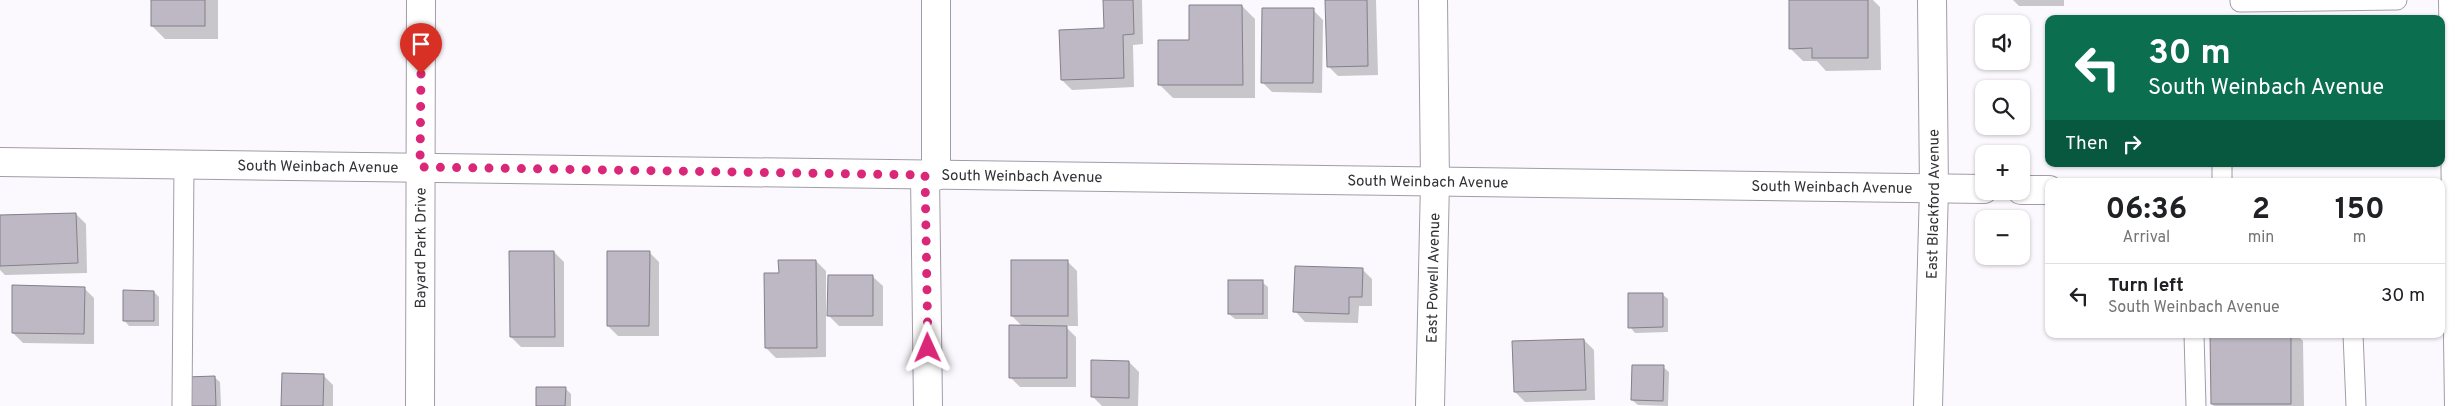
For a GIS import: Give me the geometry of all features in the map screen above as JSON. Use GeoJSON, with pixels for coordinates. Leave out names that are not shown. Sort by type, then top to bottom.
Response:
{"type":"FeatureCollection","features":[{"type":"Feature","properties":{"kind":"street","name":"Bayard Park Drive"},"geometry":{"type":"LineString","coordinates":[[420,406],[421,0]]}},
{"type":"Feature","properties":{"kind":"street"},"geometry":{"type":"LineString","coordinates":[[928,406],[930,175],[936,0]]}},
{"type":"Feature","properties":{"kind":"street","name":"East Powell Avenue"},"geometry":{"type":"LineString","coordinates":[[1430,406],[1435,182],[1433,0]]}},
{"type":"Feature","properties":{"kind":"street","name":"East Blackford Avenue"},"geometry":{"type":"LineString","coordinates":[[1928,406],[1934,189],[1932,0]]}},
{"type":"Feature","properties":{"kind":"street"},"geometry":{"type":"LineString","coordinates":[[2453,0],[2448,49],[2459,406]]}},
{"type":"Feature","properties":{"kind":"street","name":"South Weinbach Avenue"},"geometry":{"type":"LineString","coordinates":[[0,162],[1975,190]]}},
{"type":"Feature","properties":{"kind":"street"},"geometry":{"type":"LineString","coordinates":[[2030,190],[2045,190]]}},
{"type":"Feature","properties":{"kind":"lane"},"geometry":{"type":"LineString","coordinates":[[2240,0],[2240,2],[2397,0]]}},
{"type":"Feature","properties":{"kind":"lane"},"geometry":{"type":"LineString","coordinates":[[182,406],[184,164]]}},
{"type":"Feature","properties":{"kind":"lane"},"geometry":{"type":"LineString","coordinates":[[2194,338],[2196,406]]}},
{"type":"Feature","properties":{"kind":"lane"},"geometry":{"type":"LineString","coordinates":[[2353,338],[2356,406]]}},
{"type":"Feature","properties":{"kind":"building"},"geometry":{"type":"Polygon","coordinates":[[[151,0],[205,0],[205,26],[151,26],[151,0]]]}},
{"type":"Feature","properties":{"kind":"building"},"geometry":{"type":"Polygon","coordinates":[[[1103,0],[1133,0],[1134,34],[1123,35],[1124,78],[1061,80],[1059,30],[1104,28],[1103,0]]]}},
{"type":"Feature","properties":{"kind":"building"},"geometry":{"type":"Polygon","coordinates":[[[1325,0],[1367,0],[1368,66],[1327,67],[1325,0]]]}},
{"type":"Feature","properties":{"kind":"building"},"geometry":{"type":"Polygon","coordinates":[[[1789,0],[1868,0],[1868,58],[1812,58],[1812,48],[1789,49],[1789,0]]]}},
{"type":"Feature","properties":{"kind":"building"},"geometry":{"type":"Polygon","coordinates":[[[1189,5],[1242,5],[1243,85],[1158,85],[1158,40],[1189,40],[1189,5]]]}},
{"type":"Feature","properties":{"kind":"building"},"geometry":{"type":"Polygon","coordinates":[[[1262,8],[1314,8],[1313,83],[1261,83],[1262,8]]]}},
{"type":"Feature","properties":{"kind":"building"},"geometry":{"type":"Polygon","coordinates":[[[76,213],[78,263],[0,266],[0,215],[76,213]]]}},
{"type":"Feature","properties":{"kind":"building"},"geometry":{"type":"Polygon","coordinates":[[[509,251],[554,251],[555,337],[510,337],[509,251]]]}},
{"type":"Feature","properties":{"kind":"building"},"geometry":{"type":"Polygon","coordinates":[[[607,251],[650,251],[649,326],[607,326],[607,251]]]}},
{"type":"Feature","properties":{"kind":"building"},"geometry":{"type":"Polygon","coordinates":[[[778,260],[816,260],[817,348],[765,348],[764,273],[779,273],[778,260]]]}},
{"type":"Feature","properties":{"kind":"building"},"geometry":{"type":"Polygon","coordinates":[[[1011,260],[1068,260],[1068,316],[1011,316],[1011,260]]]}},
{"type":"Feature","properties":{"kind":"building"},"geometry":{"type":"Polygon","coordinates":[[[1295,266],[1363,268],[1362,297],[1349,297],[1349,314],[1293,312],[1295,266]]]}},
{"type":"Feature","properties":{"kind":"building"},"geometry":{"type":"Polygon","coordinates":[[[828,275],[873,275],[873,316],[827,316],[828,275]]]}},
{"type":"Feature","properties":{"kind":"building"},"geometry":{"type":"Polygon","coordinates":[[[1228,280],[1263,280],[1263,314],[1228,314],[1228,280]]]}},
{"type":"Feature","properties":{"kind":"building"},"geometry":{"type":"Polygon","coordinates":[[[12,285],[85,287],[84,334],[12,333],[12,285]]]}},
{"type":"Feature","properties":{"kind":"building"},"geometry":{"type":"Polygon","coordinates":[[[123,290],[154,291],[154,321],[123,321],[123,290]]]}},
{"type":"Feature","properties":{"kind":"building"},"geometry":{"type":"Polygon","coordinates":[[[1628,293],[1663,293],[1663,327],[1628,328],[1628,293]]]}},
{"type":"Feature","properties":{"kind":"building"},"geometry":{"type":"Polygon","coordinates":[[[1009,325],[1067,326],[1067,378],[1009,378],[1009,325]]]}},
{"type":"Feature","properties":{"kind":"building"},"geometry":{"type":"Polygon","coordinates":[[[2210,338],[2291,338],[2291,404],[2211,404],[2210,338]]]}},
{"type":"Feature","properties":{"kind":"building"},"geometry":{"type":"Polygon","coordinates":[[[1584,339],[1586,390],[1514,392],[1512,341],[1584,339]]]}},
{"type":"Feature","properties":{"kind":"building"},"geometry":{"type":"Polygon","coordinates":[[[1091,360],[1129,361],[1129,398],[1091,397],[1091,360]]]}},
{"type":"Feature","properties":{"kind":"building"},"geometry":{"type":"Polygon","coordinates":[[[1632,365],[1664,365],[1663,401],[1631,400],[1632,365]]]}},
{"type":"Feature","properties":{"kind":"building"},"geometry":{"type":"Polygon","coordinates":[[[282,373],[324,374],[323,406],[281,406],[282,373]]]}},
{"type":"Feature","properties":{"kind":"building"},"geometry":{"type":"Polygon","coordinates":[[[215,376],[216,406],[187,406],[186,377],[215,376]]]}},
{"type":"Feature","properties":{"kind":"building"},"geometry":{"type":"Polygon","coordinates":[[[536,387],[566,387],[565,406],[536,406],[536,387]]]}},
{"type":"Feature","properties":{"kind":"route"},"geometry":{"type":"LineString","coordinates":[[421,74],[420,167],[925,175],[928,348]]}}]}
